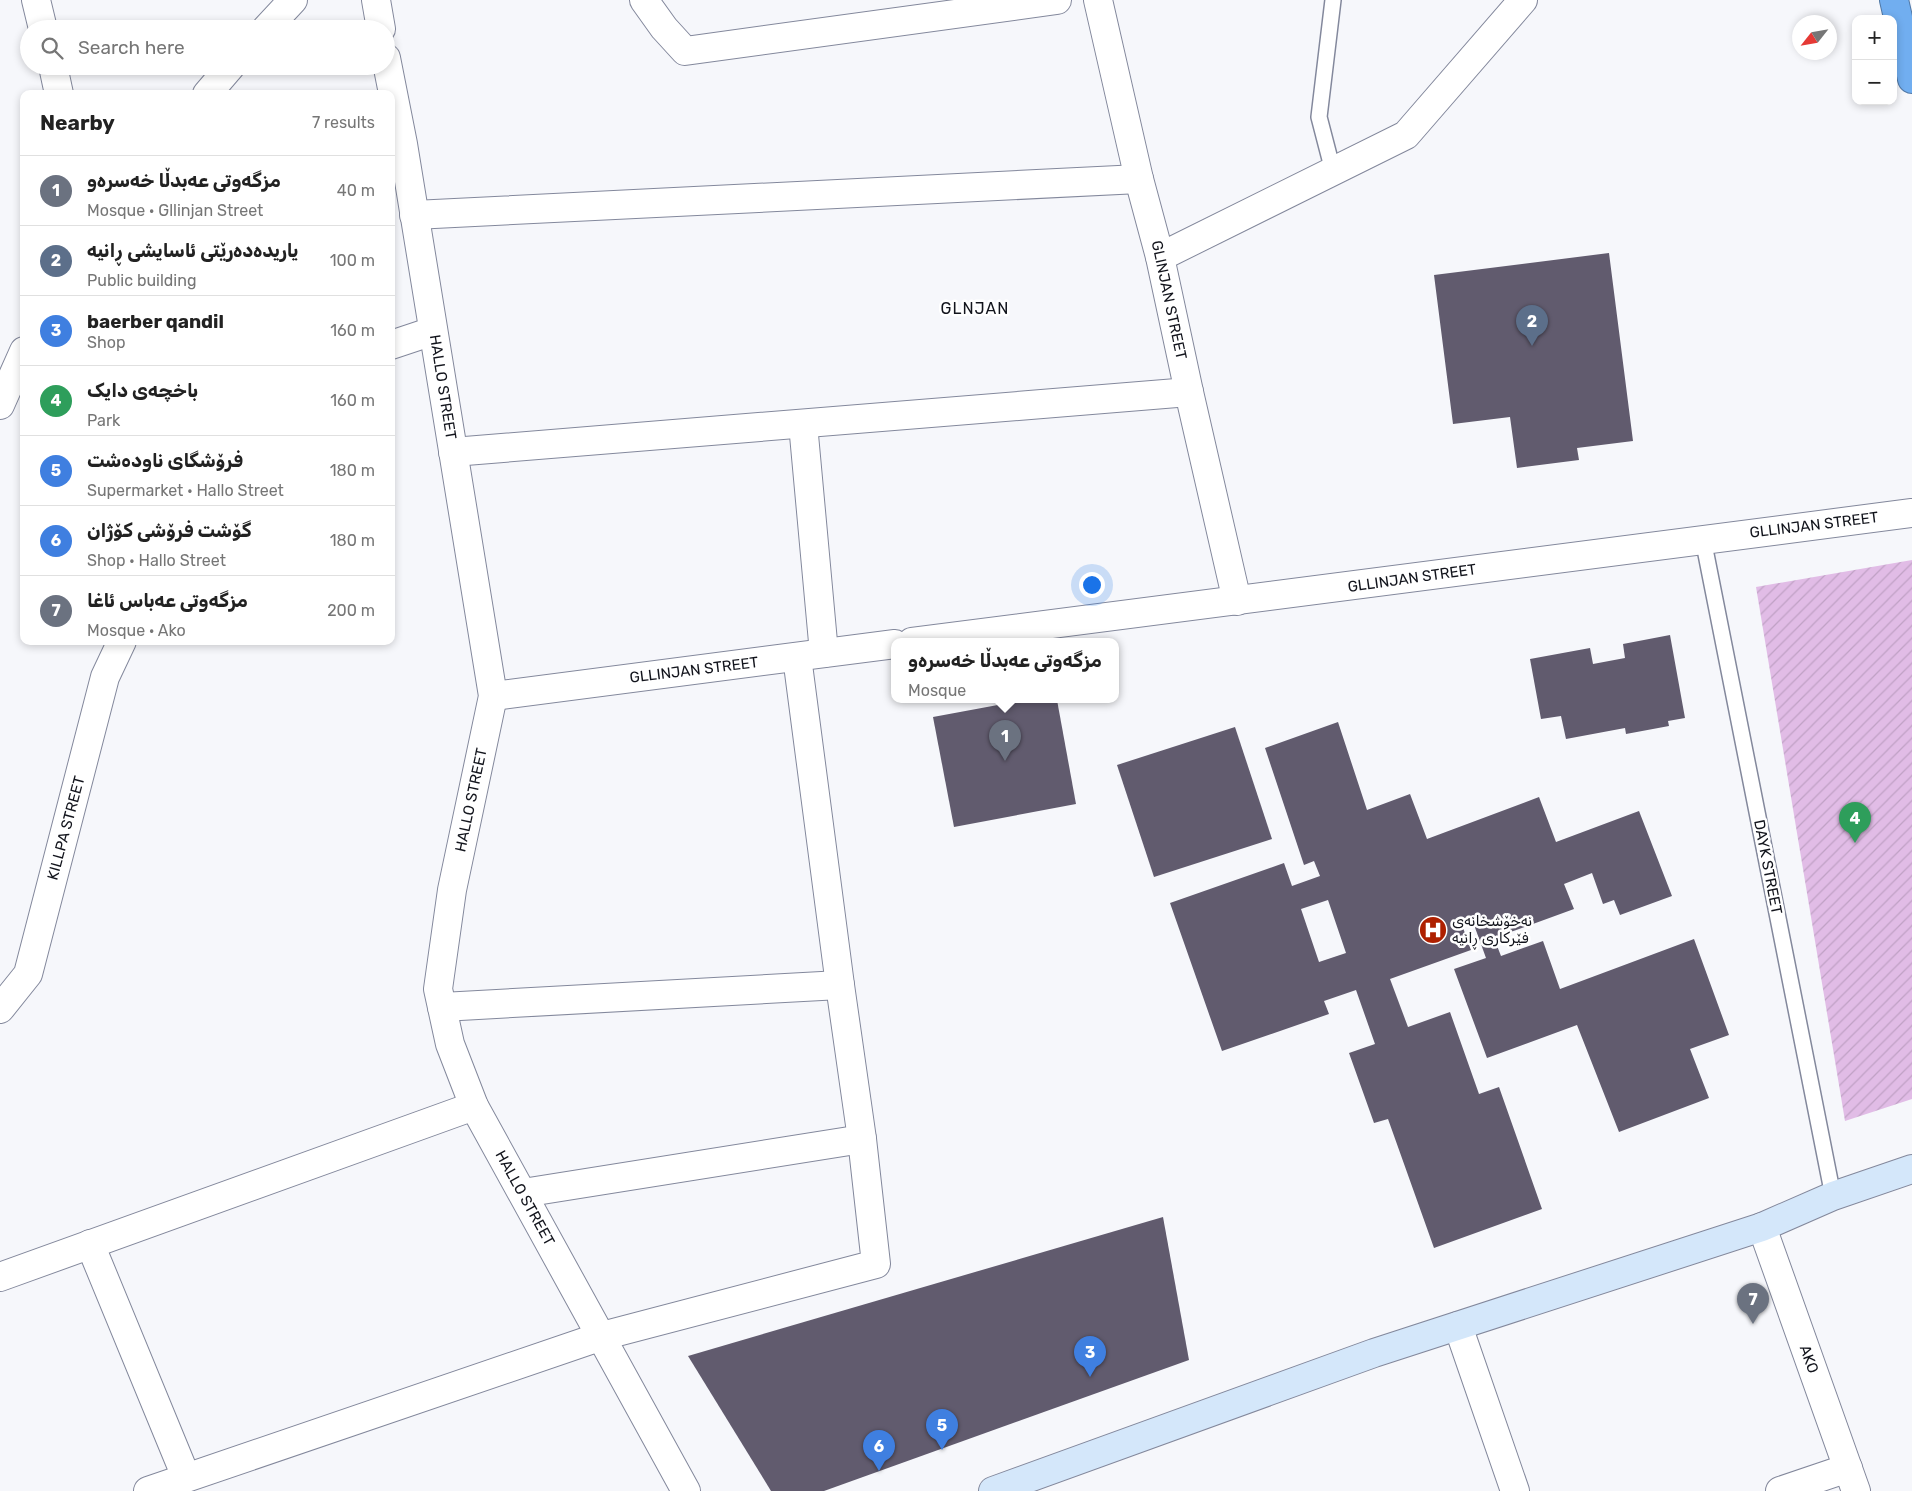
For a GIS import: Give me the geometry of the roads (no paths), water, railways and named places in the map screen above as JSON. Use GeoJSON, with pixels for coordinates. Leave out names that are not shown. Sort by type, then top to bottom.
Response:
{"type":"FeatureCollection","features":[{"type":"Feature","properties":{"kind":"highway"},"geometry":{"type":"LineString","coordinates":[[1894,0],[1912,79]]}},
{"type":"Feature","properties":{"kind":"street"},"geometry":{"type":"LineString","coordinates":[[36,0],[41,20]]}},
{"type":"Feature","properties":{"kind":"street"},"geometry":{"type":"LineString","coordinates":[[274,20],[293,0]]}},
{"type":"Feature","properties":{"kind":"street"},"geometry":{"type":"LineString","coordinates":[[376,0],[379,20]]}},
{"type":"Feature","properties":{"kind":"street"},"geometry":{"type":"LineString","coordinates":[[644,0],[664,28],[685,51],[1057,0]]}},
{"type":"Feature","properties":{"kind":"street","name":"GLINJAN STREET"},"geometry":{"type":"LineString","coordinates":[[1098,0],[1139,179],[1160,257],[1237,601]]}},
{"type":"Feature","properties":{"kind":"street"},"geometry":{"type":"LineString","coordinates":[[1160,257],[1406,135],[1523,0]]}},
{"type":"Feature","properties":{"kind":"street"},"geometry":{"type":"LineString","coordinates":[[55,75],[59,90]]}},
{"type":"Feature","properties":{"kind":"street"},"geometry":{"type":"LineString","coordinates":[[210,90],[223,75]]}},
{"type":"Feature","properties":{"kind":"street","name":"HALLO STREET"},"geometry":{"type":"LineString","coordinates":[[388,75],[390,90]]}},
{"type":"Feature","properties":{"kind":"street","name":"HALLO STREET"},"geometry":{"type":"LineString","coordinates":[[395,130],[414,216],[494,696],[452,890],[438,989],[450,1044],[474,1106],[686,1491]]}},
{"type":"Feature","properties":{"kind":"street"},"geometry":{"type":"LineString","coordinates":[[414,216],[1139,179]]}},
{"type":"Feature","properties":{"kind":"street"},"geometry":{"type":"LineString","coordinates":[[395,344],[433,331]]}},
{"type":"Feature","properties":{"kind":"street"},"geometry":{"type":"LineString","coordinates":[[0,405],[20,360]]}},
{"type":"Feature","properties":{"kind":"street"},"geometry":{"type":"LineString","coordinates":[[453,452],[1189,392]]}},
{"type":"Feature","properties":{"kind":"street"},"geometry":{"type":"LineString","coordinates":[[803,424],[824,654]]}},
{"type":"Feature","properties":{"kind":"street","name":"GLLINJAN STREET"},"geometry":{"type":"LineString","coordinates":[[944,638],[1912,513]]}},
{"type":"Feature","properties":{"kind":"street","name":"KILLPA STREET"},"geometry":{"type":"LineString","coordinates":[[0,1009],[28,974],[105,677],[120,645]]}},
{"type":"Feature","properties":{"kind":"street","name":"GLLINJAN STREET"},"geometry":{"type":"LineString","coordinates":[[494,696],[891,645]]}},
{"type":"Feature","properties":{"kind":"street"},"geometry":{"type":"LineString","coordinates":[[148,1491],[602,1336],[876,1264],[862,1139],[797,657]]}},
{"type":"Feature","properties":{"kind":"street"},"geometry":{"type":"LineString","coordinates":[[442,1007],[840,985]]}},
{"type":"Feature","properties":{"kind":"street"},"geometry":{"type":"LineString","coordinates":[[0,1277],[474,1106]]}},
{"type":"Feature","properties":{"kind":"street"},"geometry":{"type":"LineString","coordinates":[[522,1193],[862,1139]]}},
{"type":"Feature","properties":{"kind":"street"},"geometry":{"type":"LineString","coordinates":[[993,1491],[1374,1353],[1762,1228],[1833,1196],[1912,1169]]}},
{"type":"Feature","properties":{"kind":"street","name":"AKO"},"geometry":{"type":"LineString","coordinates":[[1762,1228],[1852,1480]]}},
{"type":"Feature","properties":{"kind":"street"},"geometry":{"type":"LineString","coordinates":[[90,1244],[186,1477]]}},
{"type":"Feature","properties":{"kind":"street"},"geometry":{"type":"LineString","coordinates":[[1458,1326],[1515,1491]]}},
{"type":"Feature","properties":{"kind":"street"},"geometry":{"type":"LineString","coordinates":[[1780,1491],[1852,1480]]}},
{"type":"Feature","properties":{"kind":"lane"},"geometry":{"type":"LineString","coordinates":[[1332,0],[1319,117],[1333,171]]}},
{"type":"Feature","properties":{"kind":"lane","name":"DAYK STREET"},"geometry":{"type":"LineString","coordinates":[[1703,539],[1833,1196]]}},
{"type":"Feature","properties":{"kind":"place","name":"یاریدەدەرێتی ئاسایشی ڕانیە"},"geometry":{"type":"Point","coordinates":[1532,346]}},
{"type":"Feature","properties":{"kind":"place","name":"مزگەوتی عەبدڵا خەسرەو"},"geometry":{"type":"Point","coordinates":[1005,761]}},
{"type":"Feature","properties":{"kind":"place","name":"باخچەی دایک"},"geometry":{"type":"Point","coordinates":[1855,843]}},
{"type":"Feature","properties":{"kind":"place","name":"نەخۆشخانەی فێرکاری ڕانیە"},"geometry":{"type":"Point","coordinates":[1433,930]}},
{"type":"Feature","properties":{"kind":"place","name":"مزگەوتی عەباس ئاغا"},"geometry":{"type":"Point","coordinates":[1753,1324]}},
{"type":"Feature","properties":{"kind":"place","name":"baerber qandil"},"geometry":{"type":"Point","coordinates":[1090,1377]}},
{"type":"Feature","properties":{"kind":"place","name":"فرۆشگای ناوده‌شت"},"geometry":{"type":"Point","coordinates":[942,1450]}},
{"type":"Feature","properties":{"kind":"place","name":"گۆشت فرۆشی کۆژان"},"geometry":{"type":"Point","coordinates":[879,1471]}},
{"type":"Feature","properties":{"kind":"district","name":"GLNJAN"},"geometry":{"type":"Point","coordinates":[975,308]}}]}
